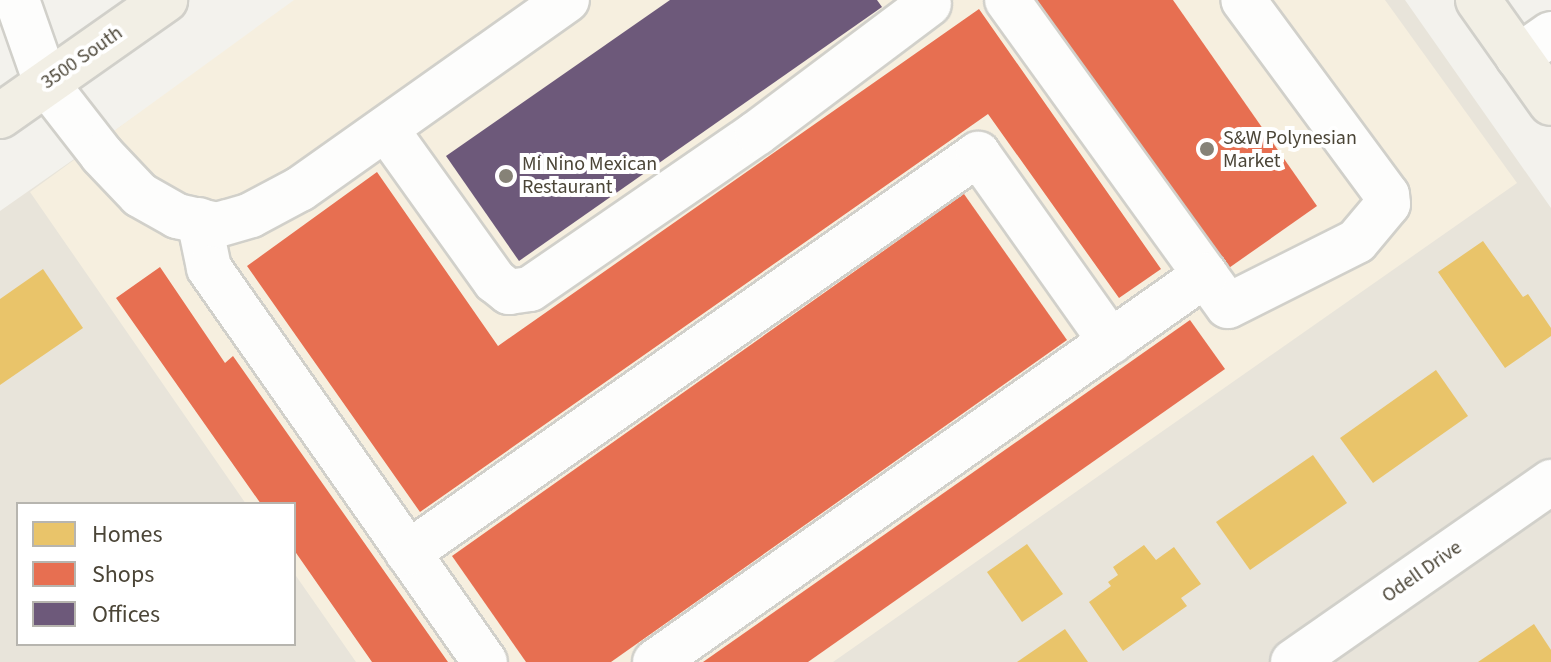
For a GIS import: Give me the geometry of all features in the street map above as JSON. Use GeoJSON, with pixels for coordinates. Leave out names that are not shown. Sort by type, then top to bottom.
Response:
{"type":"FeatureCollection","features":[{"type":"Feature","properties":{"kind":"main road","name":"3500 South"},"geometry":{"type":"LineString","coordinates":[[0,116],[165,0]]}},
{"type":"Feature","properties":{"kind":"main road"},"geometry":{"type":"LineString","coordinates":[[1478,0],[1535,45],[1551,103]]}},
{"type":"Feature","properties":{"kind":"street"},"geometry":{"type":"LineString","coordinates":[[17,0],[46,83],[102,155],[140,195],[177,216],[217,225],[251,215],[300,189],[567,0]]}},
{"type":"Feature","properties":{"kind":"street"},"geometry":{"type":"LineString","coordinates":[[1007,0],[1228,306],[1357,241],[1388,204],[1387,195],[1243,0]]}},
{"type":"Feature","properties":{"kind":"street"},"geometry":{"type":"LineString","coordinates":[[386,129],[495,281],[509,292],[530,289],[757,133],[930,1]]}},
{"type":"Feature","properties":{"kind":"street"},"geometry":{"type":"LineString","coordinates":[[0,54],[46,83]]}},
{"type":"Feature","properties":{"kind":"street"},"geometry":{"type":"LineString","coordinates":[[408,553],[978,154],[1111,342]]}},
{"type":"Feature","properties":{"kind":"street"},"geometry":{"type":"LineString","coordinates":[[199,220],[209,268],[485,662]]}},
{"type":"Feature","properties":{"kind":"street"},"geometry":{"type":"LineString","coordinates":[[655,662],[1205,275]]}},
{"type":"Feature","properties":{"kind":"street","name":"Odell Drive"},"geometry":{"type":"LineString","coordinates":[[1293,662],[1551,482]]}},
{"type":"Feature","properties":{"kind":"shaded area"},"geometry":{"type":"Polygon","coordinates":[[[294,0],[1385,0],[1517,183],[833,662],[356,662],[296,576],[296,502],[245,502],[30,192],[294,0]]]}},
{"type":"Feature","properties":{"kind":"shaded area"},"geometry":{"type":"Polygon","coordinates":[[[301,0],[1405,0],[1551,208],[1551,662],[0,662],[0,211],[301,0]]]}},
{"type":"Feature","properties":{"kind":"building: Homes"},"geometry":{"type":"Polygon","coordinates":[[[1483,241],[1523,297],[1528,294],[1551,328],[1551,336],[1505,368],[1438,272],[1483,241]]]}},
{"type":"Feature","properties":{"kind":"building: Homes"},"geometry":{"type":"Polygon","coordinates":[[[43,269],[83,328],[0,385],[0,299],[43,269]]]}},
{"type":"Feature","properties":{"kind":"building: Homes"},"geometry":{"type":"Polygon","coordinates":[[[1436,370],[1468,416],[1373,483],[1340,438],[1436,370]]]}},
{"type":"Feature","properties":{"kind":"building: Homes"},"geometry":{"type":"Polygon","coordinates":[[[1313,455],[1347,503],[1250,570],[1216,522],[1313,455]]]}},
{"type":"Feature","properties":{"kind":"building: Homes"},"geometry":{"type":"Polygon","coordinates":[[[1027,544],[1063,594],[1022,622],[987,572],[1027,544]]]}},
{"type":"Feature","properties":{"kind":"building: Homes"},"geometry":{"type":"Polygon","coordinates":[[[1144,545],[1156,560],[1174,547],[1201,584],[1181,598],[1187,606],[1123,651],[1089,602],[1111,586],[1108,582],[1118,575],[1113,567],[1144,545]]]}},
{"type":"Feature","properties":{"kind":"building: Homes"},"geometry":{"type":"Polygon","coordinates":[[[1534,624],[1551,650],[1551,662],[1478,662],[1534,624]]]}},
{"type":"Feature","properties":{"kind":"building: Homes"},"geometry":{"type":"Polygon","coordinates":[[[1065,629],[1088,662],[1017,662],[1065,629]]]}},
{"type":"Feature","properties":{"kind":"building: Shops"},"geometry":{"type":"Polygon","coordinates":[[[1037,0],[1173,0],[1317,206],[1226,270],[1037,0]]]}},
{"type":"Feature","properties":{"kind":"building: Shops"},"geometry":{"type":"Polygon","coordinates":[[[979,9],[1161,269],[1119,298],[988,114],[420,512],[247,266],[377,172],[498,346],[979,9]]]}},
{"type":"Feature","properties":{"kind":"building: Shops"},"geometry":{"type":"Polygon","coordinates":[[[964,194],[1067,340],[611,662],[526,662],[452,556],[964,194]]]}},
{"type":"Feature","properties":{"kind":"building: Shops"},"geometry":{"type":"Polygon","coordinates":[[[160,267],[225,363],[233,356],[448,662],[372,662],[296,553],[296,502],[260,502],[116,298],[160,267]]]}},
{"type":"Feature","properties":{"kind":"building: Shops"},"geometry":{"type":"Polygon","coordinates":[[[1190,320],[1225,369],[808,662],[703,662],[1190,320]]]}},
{"type":"Feature","properties":{"kind":"building: Offices"},"geometry":{"type":"Polygon","coordinates":[[[670,0],[877,0],[882,7],[519,261],[446,156],[670,0]]]}},
{"type":"Feature","properties":{"kind":"place","name":"S&W Polynesian Market"},"geometry":{"type":"Point","coordinates":[1207,149]}},
{"type":"Feature","properties":{"kind":"place","name":"Mi Nino Mexican Restaurant"},"geometry":{"type":"Point","coordinates":[506,176]}}]}
